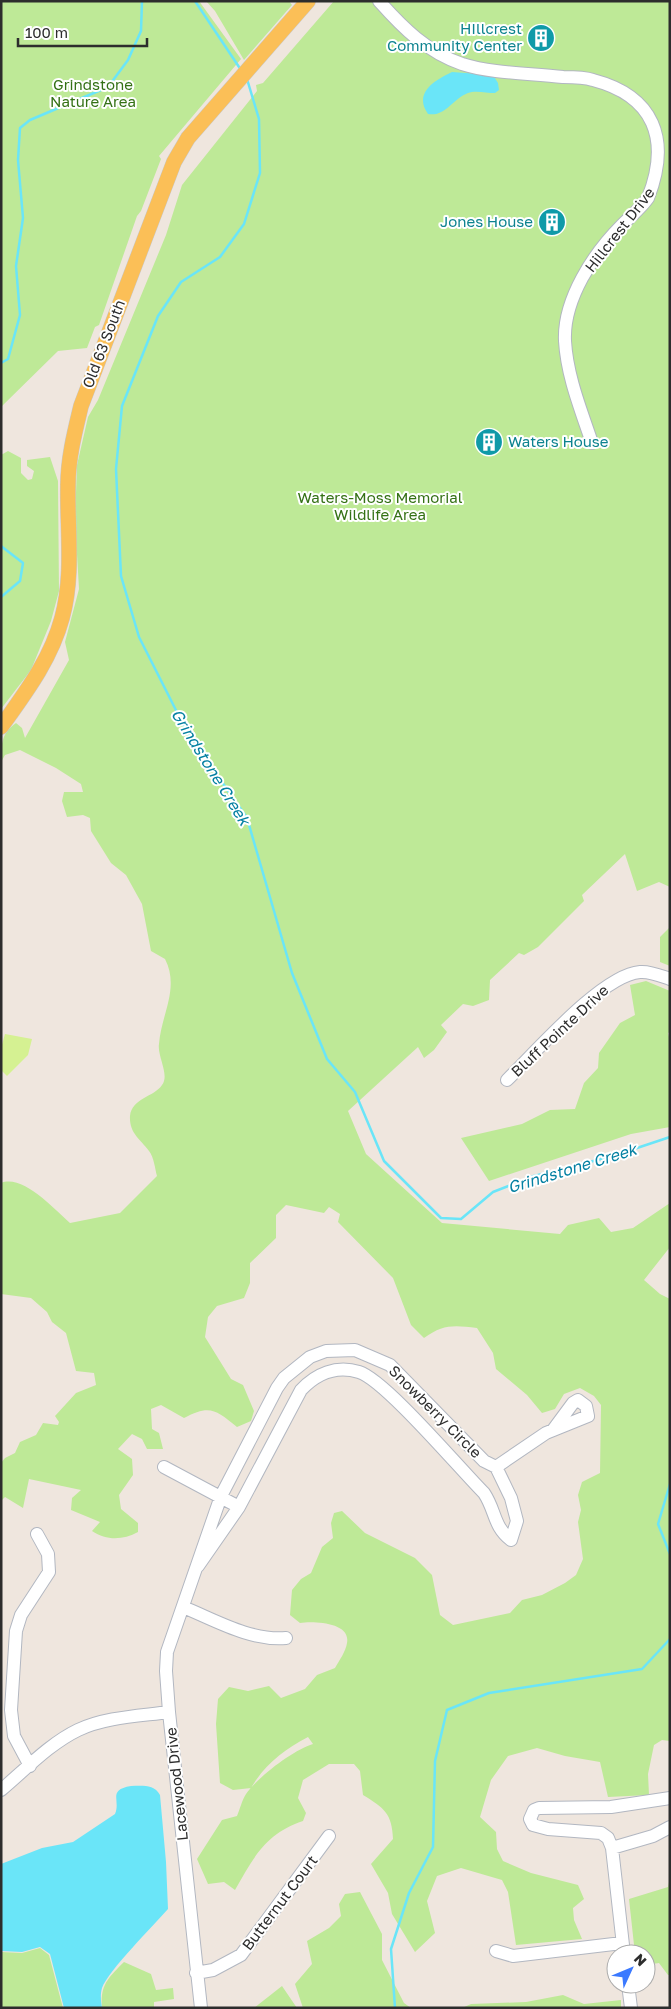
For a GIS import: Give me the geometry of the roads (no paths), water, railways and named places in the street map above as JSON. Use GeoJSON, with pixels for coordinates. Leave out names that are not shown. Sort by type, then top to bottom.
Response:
{"type":"FeatureCollection","features":[{"type":"Feature","properties":{"kind":"main road","name":"Old 63 South"},"geometry":{"type":"LineString","coordinates":[[1,727],[44,664],[63,616],[67,593],[68,569],[68,482],[81,406],[164,184],[188,138],[308,1]]}},
{"type":"Feature","properties":{"kind":"street","name":"Hillcrest Drive"},"geometry":{"type":"LineString","coordinates":[[379,1],[413,37],[434,52],[463,64],[499,70],[592,79],[635,98],[648,107],[664,129],[667,144],[665,159],[656,185],[648,198],[614,233],[596,257],[584,277],[566,319],[565,341],[572,383],[592,443]]}},
{"type":"Feature","properties":{"kind":"street","name":"Bluff Pointe Drive"},"geometry":{"type":"LineString","coordinates":[[507,1080],[602,989],[624,976],[642,972],[670,979]]}},
{"type":"Feature","properties":{"kind":"street","name":"Snowberry Circle"},"geometry":{"type":"LineString","coordinates":[[355,1350],[390,1365],[490,1464],[512,1498],[517,1522],[511,1540],[499,1531],[490,1502],[469,1477],[384,1389],[360,1372],[345,1369],[326,1372],[313,1378],[301,1390],[239,1507],[198,1566],[221,1496],[284,1378],[304,1361],[326,1351],[355,1350]]}},
{"type":"Feature","properties":{"kind":"street"},"geometry":{"type":"LineString","coordinates":[[469,1477],[553,1430]]}},
{"type":"Feature","properties":{"kind":"street"},"geometry":{"type":"LineString","coordinates":[[164,1467],[239,1507]]}},
{"type":"Feature","properties":{"kind":"street"},"geometry":{"type":"LineString","coordinates":[[30,1766],[14,1736],[11,1710],[16,1630],[21,1615],[49,1572],[48,1554],[37,1534]]}},
{"type":"Feature","properties":{"kind":"street","name":"Lacewood Drive"},"geometry":{"type":"LineString","coordinates":[[198,1566],[167,1652],[166,1671],[201,2008]]}},
{"type":"Feature","properties":{"kind":"street"},"geometry":{"type":"LineString","coordinates":[[183,1607],[249,1634],[272,1640],[286,1638]]}},
{"type":"Feature","properties":{"kind":"street"},"geometry":{"type":"LineString","coordinates":[[1,1790],[60,1741],[79,1730],[102,1722],[169,1712]]}},
{"type":"Feature","properties":{"kind":"street"},"geometry":{"type":"LineString","coordinates":[[622,1944],[612,1848],[608,1838],[601,1833],[538,1827],[530,1819],[531,1815],[534,1810],[545,1807],[611,1807],[670,1798]]}},
{"type":"Feature","properties":{"kind":"street"},"geometry":{"type":"LineString","coordinates":[[612,1848],[653,1836],[670,1826]]}},
{"type":"Feature","properties":{"kind":"street","name":"Butternut Court"},"geometry":{"type":"LineString","coordinates":[[196,1973],[213,1970],[241,1955],[329,1836]]}},
{"type":"Feature","properties":{"kind":"street"},"geometry":{"type":"LineString","coordinates":[[496,1951],[513,1956],[606,1950]]}},
{"type":"Feature","properties":{"kind":"street"},"geometry":{"type":"LineString","coordinates":[[629,1994],[631,2008]]}},
{"type":"Feature","properties":{"kind":"water"},"geometry":{"type":"Polygon","coordinates":[[[452,72],[493,75],[498,83],[499,90],[495,93],[468,93],[440,113],[428,114],[423,100],[428,88],[452,72]]]}},
{"type":"Feature","properties":{"kind":"water"},"geometry":{"type":"Polygon","coordinates":[[[131,1786],[151,1787],[160,1795],[168,1909],[106,1980],[101,1993],[102,2008],[64,2008],[50,1954],[40,1947],[22,1952],[1,1951],[1,1864],[42,1848],[73,1842],[115,1814],[117,1793],[119,1790],[131,1786]]]}},
{"type":"Feature","properties":{"kind":"waterway","name":"Grindstone Creek"},"geometry":{"type":"LineString","coordinates":[[1,363],[8,359],[20,315],[16,266],[23,218],[18,160],[20,128],[30,120],[108,87],[128,60],[141,31],[142,1]]}},
{"type":"Feature","properties":{"kind":"waterway","name":"Grindstone Creek"},"geometry":{"type":"LineString","coordinates":[[195,1],[241,70]]}},
{"type":"Feature","properties":{"kind":"waterway","name":"Grindstone Creek"},"geometry":{"type":"LineString","coordinates":[[247,79],[259,119],[260,173],[244,224],[220,257],[181,282],[158,316],[122,406],[116,469],[121,576],[139,637],[187,732],[247,818],[292,973],[327,1059],[355,1092],[384,1161],[441,1218],[461,1219],[493,1192],[534,1176],[613,1156],[670,1137]]}},
{"type":"Feature","properties":{"kind":"waterway"},"geometry":{"type":"LineString","coordinates":[[1,546],[23,563],[20,581],[1,597]]}},
{"type":"Feature","properties":{"kind":"waterway"},"geometry":{"type":"LineString","coordinates":[[670,1484],[658,1524],[670,1554]]}},
{"type":"Feature","properties":{"kind":"waterway"},"geometry":{"type":"LineString","coordinates":[[395,2008],[391,1949],[409,1893],[433,1847],[435,1761],[447,1710],[489,1693],[642,1669],[670,1639]]}},
{"type":"Feature","properties":{"kind":"place","name":"HIllcrest Community Center"},"geometry":{"type":"Point","coordinates":[541,38]}},
{"type":"Feature","properties":{"kind":"place","name":"Jones House"},"geometry":{"type":"Point","coordinates":[552,222]}},
{"type":"Feature","properties":{"kind":"place","name":"Waters House"},"geometry":{"type":"Point","coordinates":[489,442]}},
{"type":"Feature","properties":{"kind":"park label","name":"Grindstone Nature Area"},"geometry":{"type":"Point","coordinates":[93,94]}},
{"type":"Feature","properties":{"kind":"park label","name":"Waters-Moss Memorial Wildlife Area"},"geometry":{"type":"Point","coordinates":[380,506]}}]}
